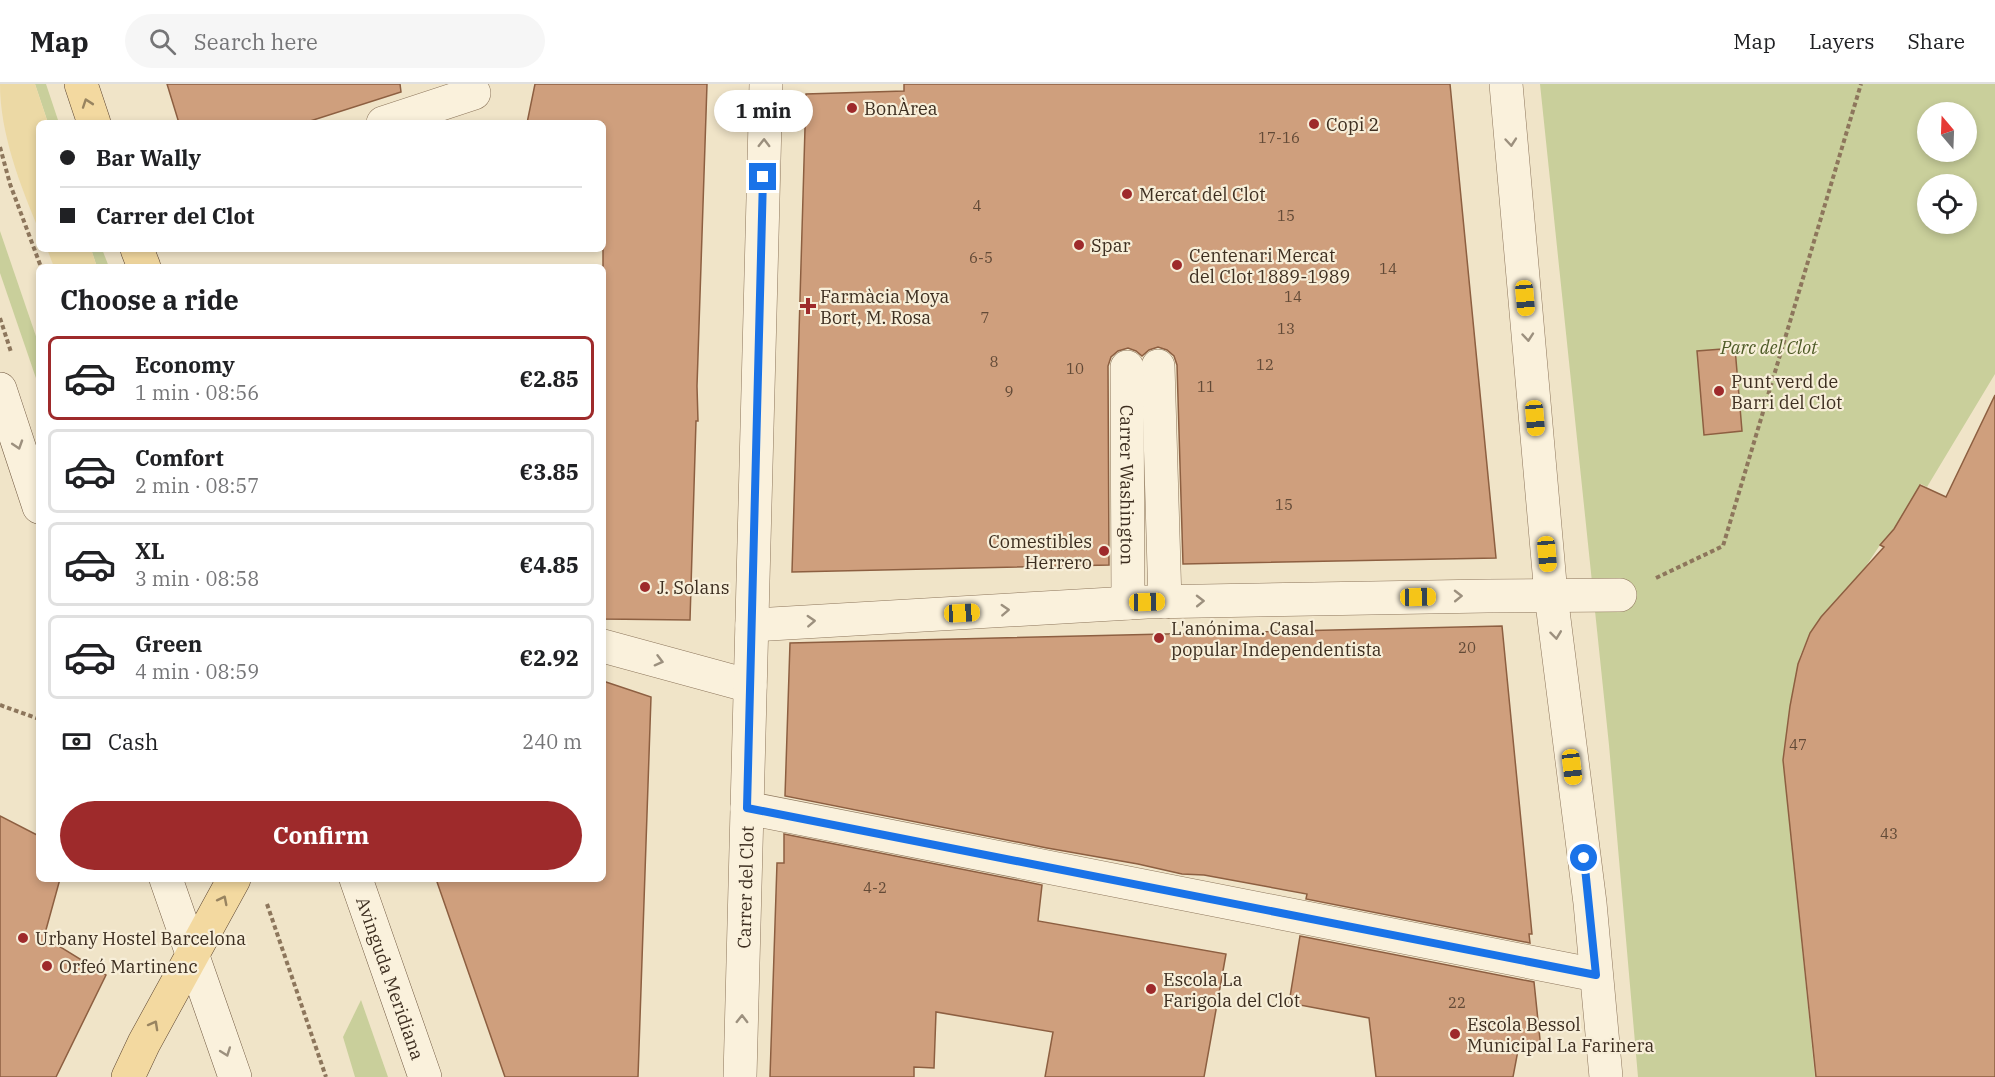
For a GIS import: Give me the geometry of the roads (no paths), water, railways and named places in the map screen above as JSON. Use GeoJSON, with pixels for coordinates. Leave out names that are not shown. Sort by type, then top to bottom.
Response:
{"type":"FeatureCollection","features":[{"type":"Feature","properties":{"kind":"main road"},"geometry":{"type":"LineString","coordinates":[[81,84],[93,120]]}},
{"type":"Feature","properties":{"kind":"main road"},"geometry":{"type":"LineString","coordinates":[[128,1077],[144,1043],[232,882]]}},
{"type":"Feature","properties":{"kind":"street","name":"Carrer del Clot"},"geometry":{"type":"LineString","coordinates":[[740,1077],[765,84]]}},
{"type":"Feature","properties":{"kind":"street"},"geometry":{"type":"LineString","coordinates":[[1506,84],[1551,595],[1588,892],[1606,1077]]}},
{"type":"Feature","properties":{"kind":"street"},"geometry":{"type":"LineString","coordinates":[[393,120],[474,93]]}},
{"type":"Feature","properties":{"kind":"street","name":"Carrer Washington"},"geometry":{"type":"LineString","coordinates":[[1128,603],[1143,367],[1165,602]]}},
{"type":"Feature","properties":{"kind":"street"},"geometry":{"type":"LineString","coordinates":[[0,389],[36,498]]}},
{"type":"Feature","properties":{"kind":"street"},"geometry":{"type":"LineString","coordinates":[[752,625],[1128,603],[1551,595],[1620,596]]}},
{"type":"Feature","properties":{"kind":"street"},"geometry":{"type":"LineString","coordinates":[[606,647],[750,686]]}},
{"type":"Feature","properties":{"kind":"street"},"geometry":{"type":"LineString","coordinates":[[747,808],[1596,975]]}},
{"type":"Feature","properties":{"kind":"street"},"geometry":{"type":"LineString","coordinates":[[167,882],[235,1077]]}},
{"type":"Feature","properties":{"kind":"street","name":"Avinguda Meridiana"},"geometry":{"type":"LineString","coordinates":[[357,882],[425,1077]]}},
{"type":"Feature","properties":{"kind":"place","name":"BonÀrea"},"geometry":{"type":"Point","coordinates":[852,108]}},
{"type":"Feature","properties":{"kind":"place","name":"Copi 2"},"geometry":{"type":"Point","coordinates":[1314,124]}},
{"type":"Feature","properties":{"kind":"place","name":"Mercat del Clot"},"geometry":{"type":"Point","coordinates":[1127,194]}},
{"type":"Feature","properties":{"kind":"place","name":"Spar"},"geometry":{"type":"Point","coordinates":[1079,245]}},
{"type":"Feature","properties":{"kind":"place","name":"Centenari Mercat del Clot 1889-1989"},"geometry":{"type":"Point","coordinates":[1177,265]}},
{"type":"Feature","properties":{"kind":"place","name":"Farmàcia Moya Bort, M. Rosa"},"geometry":{"type":"Point","coordinates":[808,306]}},
{"type":"Feature","properties":{"kind":"place","name":"Punt verd de Barri del Clot"},"geometry":{"type":"Point","coordinates":[1719,391]}},
{"type":"Feature","properties":{"kind":"place","name":"Comestibles Herrero"},"geometry":{"type":"Point","coordinates":[1104,551]}},
{"type":"Feature","properties":{"kind":"place","name":"J. Solans"},"geometry":{"type":"Point","coordinates":[645,587]}},
{"type":"Feature","properties":{"kind":"place","name":"L'anónima. Casal popular Independentista"},"geometry":{"type":"Point","coordinates":[1159,638]}},
{"type":"Feature","properties":{"kind":"place","name":"Urbany Hostel Barcelona"},"geometry":{"type":"Point","coordinates":[23,938]}},
{"type":"Feature","properties":{"kind":"place","name":"Orfeó Martinenc"},"geometry":{"type":"Point","coordinates":[47,966]}},
{"type":"Feature","properties":{"kind":"place","name":"Escola La Farigola del Clot"},"geometry":{"type":"Point","coordinates":[1151,989]}},
{"type":"Feature","properties":{"kind":"place","name":"Escola Bessol Municipal La Farinera"},"geometry":{"type":"Point","coordinates":[1455,1034]}},
{"type":"Feature","properties":{"kind":"park label","name":"Parc del Clot"},"geometry":{"type":"Point","coordinates":[1769,347]}}]}
